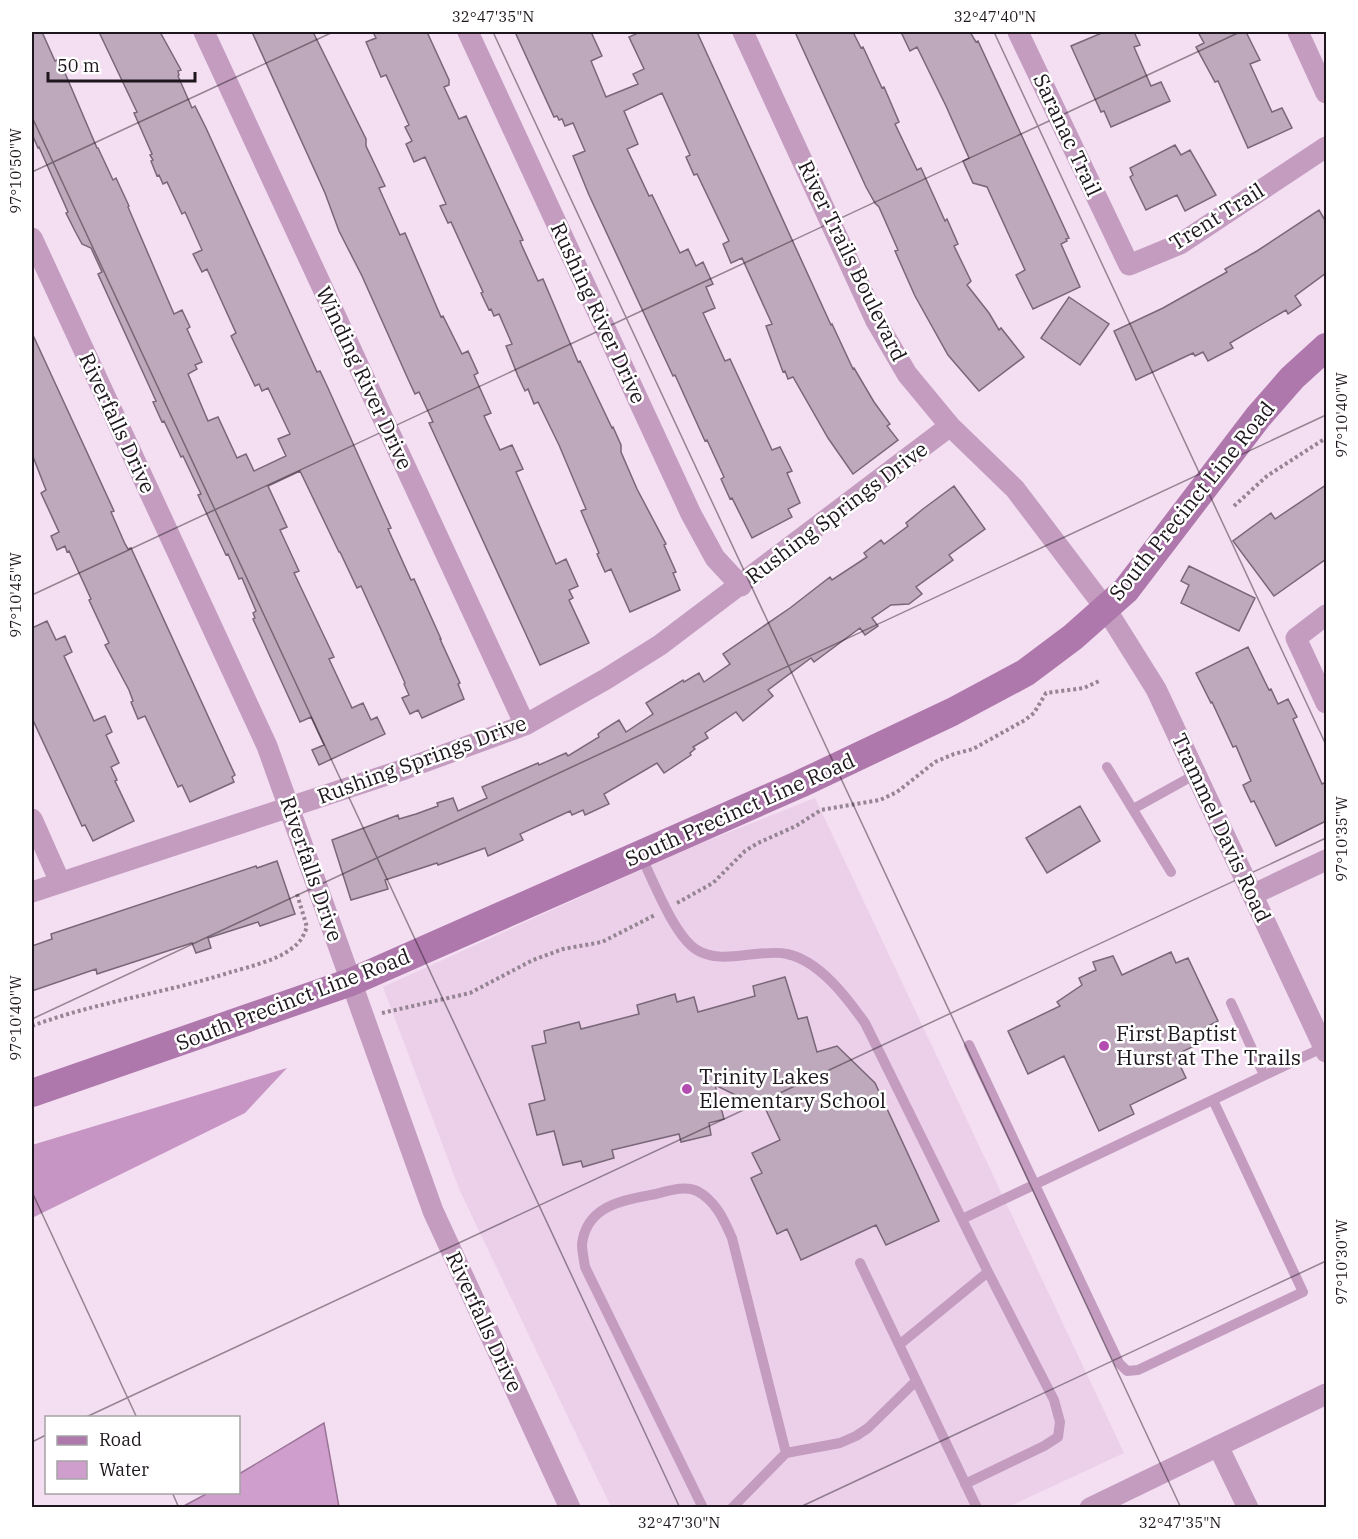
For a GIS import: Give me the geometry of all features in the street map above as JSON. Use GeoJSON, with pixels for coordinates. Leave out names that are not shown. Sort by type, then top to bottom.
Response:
{"type":"FeatureCollection","features":[{"type":"Feature","properties":{"kind":"main road","name":"South Precinct Line Road"},"geometry":{"type":"LineString","coordinates":[[32,1093],[351,982],[800,784],[952,712],[1025,673],[1073,637],[1126,590],[1258,417],[1292,378],[1326,347]]}},
{"type":"Feature","properties":{"kind":"street","name":"Winding River Drive"},"geometry":{"type":"LineString","coordinates":[[204,32],[525,725]]}},
{"type":"Feature","properties":{"kind":"street","name":"Rushing River Drive"},"geometry":{"type":"LineString","coordinates":[[468,32],[691,514],[715,558],[741,586]]}},
{"type":"Feature","properties":{"kind":"street","name":"River Trails Boulevard"},"geometry":{"type":"LineString","coordinates":[[743,32],[876,321],[907,374],[950,426],[1015,489],[1106,609]]}},
{"type":"Feature","properties":{"kind":"street","name":"Saranac Trail"},"geometry":{"type":"LineString","coordinates":[[1018,32],[1116,239]]}},
{"type":"Feature","properties":{"kind":"street"},"geometry":{"type":"LineString","coordinates":[[1298,32],[1326,93]]}},
{"type":"Feature","properties":{"kind":"street","name":"Trent Trail"},"geometry":{"type":"LineString","coordinates":[[1116,239],[1129,265],[1180,244],[1326,147]]}},
{"type":"Feature","properties":{"kind":"street","name":"Riverfalls Drive"},"geometry":{"type":"LineString","coordinates":[[32,238],[267,746],[432,1211],[570,1508]]}},
{"type":"Feature","properties":{"kind":"street","name":"Rushing Springs Drive"},"geometry":{"type":"LineString","coordinates":[[32,892],[405,770],[525,725],[660,645],[950,426]]}},
{"type":"Feature","properties":{"kind":"street","name":"Trammel Davis Road"},"geometry":{"type":"LineString","coordinates":[[1106,609],[1156,689],[1325,1049]]}},
{"type":"Feature","properties":{"kind":"street"},"geometry":{"type":"LineString","coordinates":[[1326,615],[1296,638],[1326,703]]}},
{"type":"Feature","properties":{"kind":"street"},"geometry":{"type":"LineString","coordinates":[[32,819],[60,882]]}},
{"type":"Feature","properties":{"kind":"street"},"geometry":{"type":"LineString","coordinates":[[1254,894],[1326,861]]}},
{"type":"Feature","properties":{"kind":"street"},"geometry":{"type":"LineString","coordinates":[[1090,1508],[1326,1394]]}},
{"type":"Feature","properties":{"kind":"street"},"geometry":{"type":"LineString","coordinates":[[1218,1446],[1248,1508]]}},
{"type":"Feature","properties":{"kind":"lane"},"geometry":{"type":"LineString","coordinates":[[1107,767],[1171,872]]}},
{"type":"Feature","properties":{"kind":"lane"},"geometry":{"type":"LineString","coordinates":[[1133,809],[1196,774]]}},
{"type":"Feature","properties":{"kind":"lane"},"geometry":{"type":"LineString","coordinates":[[640,855],[677,929],[697,950],[721,957],[762,953],[788,954],[812,965],[842,990],[865,1023],[1054,1400],[1060,1422],[1058,1437],[965,1484]]}},
{"type":"Feature","properties":{"kind":"lane"},"geometry":{"type":"LineString","coordinates":[[1231,1003],[1264,1075]]}},
{"type":"Feature","properties":{"kind":"lane"},"geometry":{"type":"LineString","coordinates":[[969,1045],[1119,1363],[1127,1371],[1138,1370],[1303,1292],[1213,1100]]}},
{"type":"Feature","properties":{"kind":"lane"},"geometry":{"type":"LineString","coordinates":[[962,1219],[1264,1075],[1325,1049]]}},
{"type":"Feature","properties":{"kind":"lane"},"geometry":{"type":"LineString","coordinates":[[703,1508],[585,1266],[582,1244],[588,1226],[598,1213],[613,1203],[679,1189],[694,1190],[711,1200],[723,1217],[732,1238],[786,1453]]}},
{"type":"Feature","properties":{"kind":"lane"},"geometry":{"type":"LineString","coordinates":[[860,1263],[976,1508]]}},
{"type":"Feature","properties":{"kind":"lane"},"geometry":{"type":"LineString","coordinates":[[899,1345],[988,1272]]}},
{"type":"Feature","properties":{"kind":"lane"},"geometry":{"type":"LineString","coordinates":[[732,1508],[786,1453],[840,1443],[856,1436],[868,1428],[916,1381]]}},
{"type":"Feature","properties":{"kind":"path"},"geometry":{"type":"LineString","coordinates":[[1234,506],[1267,476],[1326,438]]}},
{"type":"Feature","properties":{"kind":"path"},"geometry":{"type":"LineString","coordinates":[[363,1017],[470,993],[533,960],[562,950],[602,942],[712,883],[746,851],[758,843],[796,826],[821,810],[880,800],[897,792],[935,762],[973,749],[1025,720],[1034,713],[1046,693],[1084,688],[1099,681]]}},
{"type":"Feature","properties":{"kind":"path"},"geometry":{"type":"LineString","coordinates":[[32,1026],[113,1003],[188,986],[249,967],[289,951],[301,941],[307,927],[296,892]]}},
{"type":"Feature","properties":{"kind":"shaded area","name":"Trinity Lakes Elementary School"},"geometry":{"type":"Polygon","coordinates":[[[815,798],[1124,1453],[1008,1507],[611,1507],[460,1191],[383,987],[684,850],[815,798]]]}},
{"type":"Feature","properties":{"kind":"shaded area"},"geometry":{"type":"Polygon","coordinates":[[[287,1068],[245,1113],[32,1218],[32,1145],[287,1068]]]}},
{"type":"Feature","properties":{"kind":"water"},"geometry":{"type":"Polygon","coordinates":[[[324,1423],[339,1507],[182,1507],[206,1494],[240,1494],[240,1473],[324,1423]]]}},
{"type":"Feature","properties":{"kind":"building"},"geometry":{"type":"Polygon","coordinates":[[[32,32],[42,32],[55,61],[59,59],[97,148],[113,180],[116,178],[129,206],[174,314],[182,310],[190,327],[187,329],[202,362],[195,365],[197,369],[188,374],[208,421],[218,417],[237,458],[246,454],[254,471],[286,456],[278,439],[290,434],[268,388],[262,391],[259,384],[255,386],[231,336],[236,333],[207,269],[202,272],[193,254],[202,250],[185,212],[182,214],[167,182],[163,184],[159,175],[157,176],[151,161],[153,160],[150,155],[152,154],[134,113],[137,112],[99,32],[160,32],[181,70],[178,71],[178,76],[192,108],[195,106],[206,128],[317,372],[320,371],[328,388],[391,528],[388,529],[441,639],[460,683],[458,684],[464,699],[422,718],[418,710],[410,714],[402,698],[409,695],[405,683],[383,634],[361,586],[357,588],[300,471],[268,486],[287,527],[280,530],[299,571],[294,573],[334,657],[329,659],[352,708],[363,703],[371,720],[377,717],[385,734],[319,765],[312,750],[324,745],[311,717],[300,722],[253,619],[255,618],[253,613],[256,611],[242,578],[239,579],[228,554],[226,555],[183,456],[181,457],[164,421],[162,422],[153,402],[156,401],[98,274],[102,272],[91,248],[82,244],[75,231],[32,134],[32,32]]]}},
{"type":"Feature","properties":{"kind":"building"},"geometry":{"type":"Polygon","coordinates":[[[252,32],[313,32],[366,139],[366,146],[385,186],[379,188],[400,235],[405,233],[441,317],[443,316],[462,354],[468,351],[478,373],[474,375],[491,413],[484,416],[500,450],[512,445],[523,469],[516,472],[556,564],[566,559],[578,586],[569,590],[573,598],[569,600],[589,643],[540,665],[429,423],[433,422],[419,392],[415,394],[362,276],[339,231],[325,193],[252,32]]]}},
{"type":"Feature","properties":{"kind":"building"},"geometry":{"type":"Polygon","coordinates":[[[373,32],[427,32],[449,80],[449,85],[444,87],[459,119],[466,116],[523,240],[520,241],[538,281],[543,279],[578,362],[580,361],[613,427],[637,489],[666,544],[664,545],[676,572],[673,573],[680,590],[630,612],[611,569],[605,572],[581,511],[586,509],[538,402],[534,404],[528,389],[525,391],[518,376],[506,346],[512,344],[499,314],[494,316],[491,309],[489,310],[451,222],[448,223],[440,206],[446,204],[425,157],[414,162],[406,144],[412,141],[405,127],[409,125],[386,75],[381,77],[366,42],[376,38],[373,32]]]}},
{"type":"Feature","properties":{"kind":"building"},"geometry":{"type":"Polygon","coordinates":[[[515,32],[591,32],[602,56],[591,61],[606,97],[638,84],[633,74],[644,69],[629,37],[640,32],[697,32],[831,325],[853,369],[890,424],[887,426],[898,440],[853,474],[828,438],[793,377],[788,379],[785,371],[783,372],[766,326],[772,324],[742,258],[731,263],[723,244],[729,241],[697,174],[694,175],[686,157],[690,155],[662,93],[624,111],[638,144],[627,149],[649,196],[652,195],[680,253],[688,249],[696,266],[703,262],[713,284],[706,287],[715,308],[703,313],[725,361],[730,359],[772,450],[780,447],[792,471],[787,473],[800,503],[788,509],[792,517],[752,538],[732,498],[730,499],[721,479],[724,477],[707,440],[705,441],[675,375],[673,376],[589,195],[573,156],[585,151],[573,123],[565,126],[562,119],[554,117],[515,32]]]}},
{"type":"Feature","properties":{"kind":"building"},"geometry":{"type":"Polygon","coordinates":[[[795,32],[853,32],[861,48],[863,47],[882,88],[884,87],[899,122],[895,124],[917,170],[921,168],[945,221],[947,219],[958,244],[954,246],[971,281],[967,285],[999,330],[1001,328],[1024,357],[979,391],[948,355],[915,296],[879,207],[866,187],[795,32]]]}},
{"type":"Feature","properties":{"kind":"building"},"geometry":{"type":"Polygon","coordinates":[[[901,32],[970,32],[976,42],[978,41],[1069,238],[1061,244],[1080,287],[1033,309],[1016,275],[1025,270],[987,187],[973,183],[963,161],[969,158],[946,106],[917,47],[910,51],[901,32]]]}},
{"type":"Feature","properties":{"kind":"building"},"geometry":{"type":"Polygon","coordinates":[[[1104,32],[1134,32],[1140,45],[1134,47],[1151,86],[1161,82],[1170,101],[1111,127],[1104,111],[1101,112],[1071,46],[1104,32]]]}},
{"type":"Feature","properties":{"kind":"building"},"geometry":{"type":"Polygon","coordinates":[[[1198,32],[1246,32],[1260,60],[1250,64],[1272,112],[1282,108],[1292,128],[1248,148],[1218,81],[1215,82],[1196,47],[1204,43],[1198,32]]]}},
{"type":"Feature","properties":{"kind":"building"},"geometry":{"type":"Polygon","coordinates":[[[1175,145],[1181,155],[1190,150],[1216,195],[1185,211],[1177,195],[1146,210],[1130,177],[1133,175],[1130,168],[1175,145]]]}},
{"type":"Feature","properties":{"kind":"building"},"geometry":{"type":"Polygon","coordinates":[[[1319,210],[1326,222],[1326,273],[1295,296],[1301,305],[1288,314],[1286,310],[1230,343],[1233,348],[1208,361],[1203,352],[1195,356],[1193,353],[1136,380],[1114,331],[1163,308],[1227,272],[1225,269],[1319,210]]]}},
{"type":"Feature","properties":{"kind":"building"},"geometry":{"type":"Polygon","coordinates":[[[1069,297],[1109,324],[1080,365],[1041,338],[1069,297]]]}},
{"type":"Feature","properties":{"kind":"building"},"geometry":{"type":"Polygon","coordinates":[[[32,333],[114,511],[111,512],[125,544],[128,549],[131,548],[235,775],[232,777],[234,782],[190,802],[182,785],[178,787],[145,716],[138,719],[129,690],[105,645],[109,643],[69,551],[67,552],[65,546],[57,550],[51,536],[59,532],[41,493],[46,490],[32,454],[32,333]]]}},
{"type":"Feature","properties":{"kind":"building"},"geometry":{"type":"Polygon","coordinates":[[[1326,485],[1326,559],[1274,596],[1233,541],[1271,513],[1275,519],[1326,485]]]}},
{"type":"Feature","properties":{"kind":"building"},"geometry":{"type":"Polygon","coordinates":[[[954,486],[985,529],[949,555],[953,560],[916,587],[922,594],[909,604],[891,605],[872,618],[878,626],[865,635],[860,628],[814,662],[811,658],[768,690],[773,696],[743,721],[736,712],[705,733],[708,738],[693,747],[695,749],[690,753],[691,755],[664,773],[657,763],[604,794],[609,804],[585,815],[583,810],[572,815],[570,811],[520,834],[523,840],[488,856],[485,848],[438,865],[437,863],[385,880],[388,889],[351,900],[332,840],[398,815],[399,819],[416,814],[453,798],[458,811],[487,798],[482,787],[538,763],[539,765],[566,753],[568,756],[599,737],[598,734],[619,720],[626,732],[653,714],[646,703],[699,673],[704,682],[730,664],[723,654],[830,577],[832,580],[867,557],[864,553],[881,540],[884,544],[908,526],[906,523],[954,486]]]}},
{"type":"Feature","properties":{"kind":"building"},"geometry":{"type":"Polygon","coordinates":[[[1189,566],[1255,598],[1239,631],[1181,603],[1189,585],[1181,581],[1189,566]]]}},
{"type":"Feature","properties":{"kind":"building"},"geometry":{"type":"Polygon","coordinates":[[[47,621],[56,640],[65,636],[72,652],[64,656],[94,721],[105,716],[112,732],[106,735],[119,763],[111,767],[117,780],[115,781],[134,821],[93,841],[85,825],[82,826],[32,718],[32,628],[47,621]]]}},
{"type":"Feature","properties":{"kind":"building"},"geometry":{"type":"Polygon","coordinates":[[[1248,647],[1278,704],[1288,699],[1297,717],[1293,719],[1322,784],[1326,782],[1326,821],[1276,846],[1254,801],[1251,802],[1243,785],[1251,781],[1236,746],[1233,747],[1196,673],[1248,647]]]}},
{"type":"Feature","properties":{"kind":"building"},"geometry":{"type":"Polygon","coordinates":[[[1080,806],[1100,841],[1047,873],[1026,838],[1080,806]]]}},
{"type":"Feature","properties":{"kind":"building"},"geometry":{"type":"Polygon","coordinates":[[[277,861],[295,914],[260,926],[258,922],[208,938],[211,948],[196,953],[192,943],[97,974],[96,969],[32,991],[32,946],[52,939],[51,934],[277,861]]]}},
{"type":"Feature","properties":{"kind":"building","name":"First Baptist Hurst at The Trails"},"geometry":{"type":"Polygon","coordinates":[[[1171,952],[1176,963],[1188,958],[1218,1021],[1206,1027],[1211,1038],[1175,1055],[1186,1078],[1130,1105],[1134,1114],[1099,1131],[1064,1056],[1028,1074],[1008,1031],[1060,1006],[1057,1002],[1082,985],[1079,978],[1096,970],[1093,962],[1113,956],[1122,975],[1171,952]]]}},
{"type":"Feature","properties":{"kind":"building"},"geometry":{"type":"Polygon","coordinates":[[[785,977],[798,1019],[807,1017],[817,1052],[837,1046],[875,1083],[939,1221],[886,1245],[876,1225],[801,1260],[787,1229],[777,1234],[751,1178],[762,1173],[752,1153],[780,1140],[766,1110],[715,1085],[724,1119],[709,1123],[711,1135],[681,1142],[679,1134],[612,1150],[614,1158],[583,1167],[581,1161],[563,1165],[554,1131],[537,1135],[529,1104],[545,1100],[532,1046],[546,1043],[544,1031],[579,1022],[581,1029],[639,1014],[637,1005],[675,994],[677,1002],[694,997],[698,1012],[755,996],[753,986],[785,977]]]}},
{"type":"Feature","properties":{"kind":"place","name":"First Baptist Hurst at The Trails"},"geometry":{"type":"Point","coordinates":[1104,1046]}},
{"type":"Feature","properties":{"kind":"place","name":"Trinity Lakes Elementary School"},"geometry":{"type":"Point","coordinates":[687,1089]}}]}
